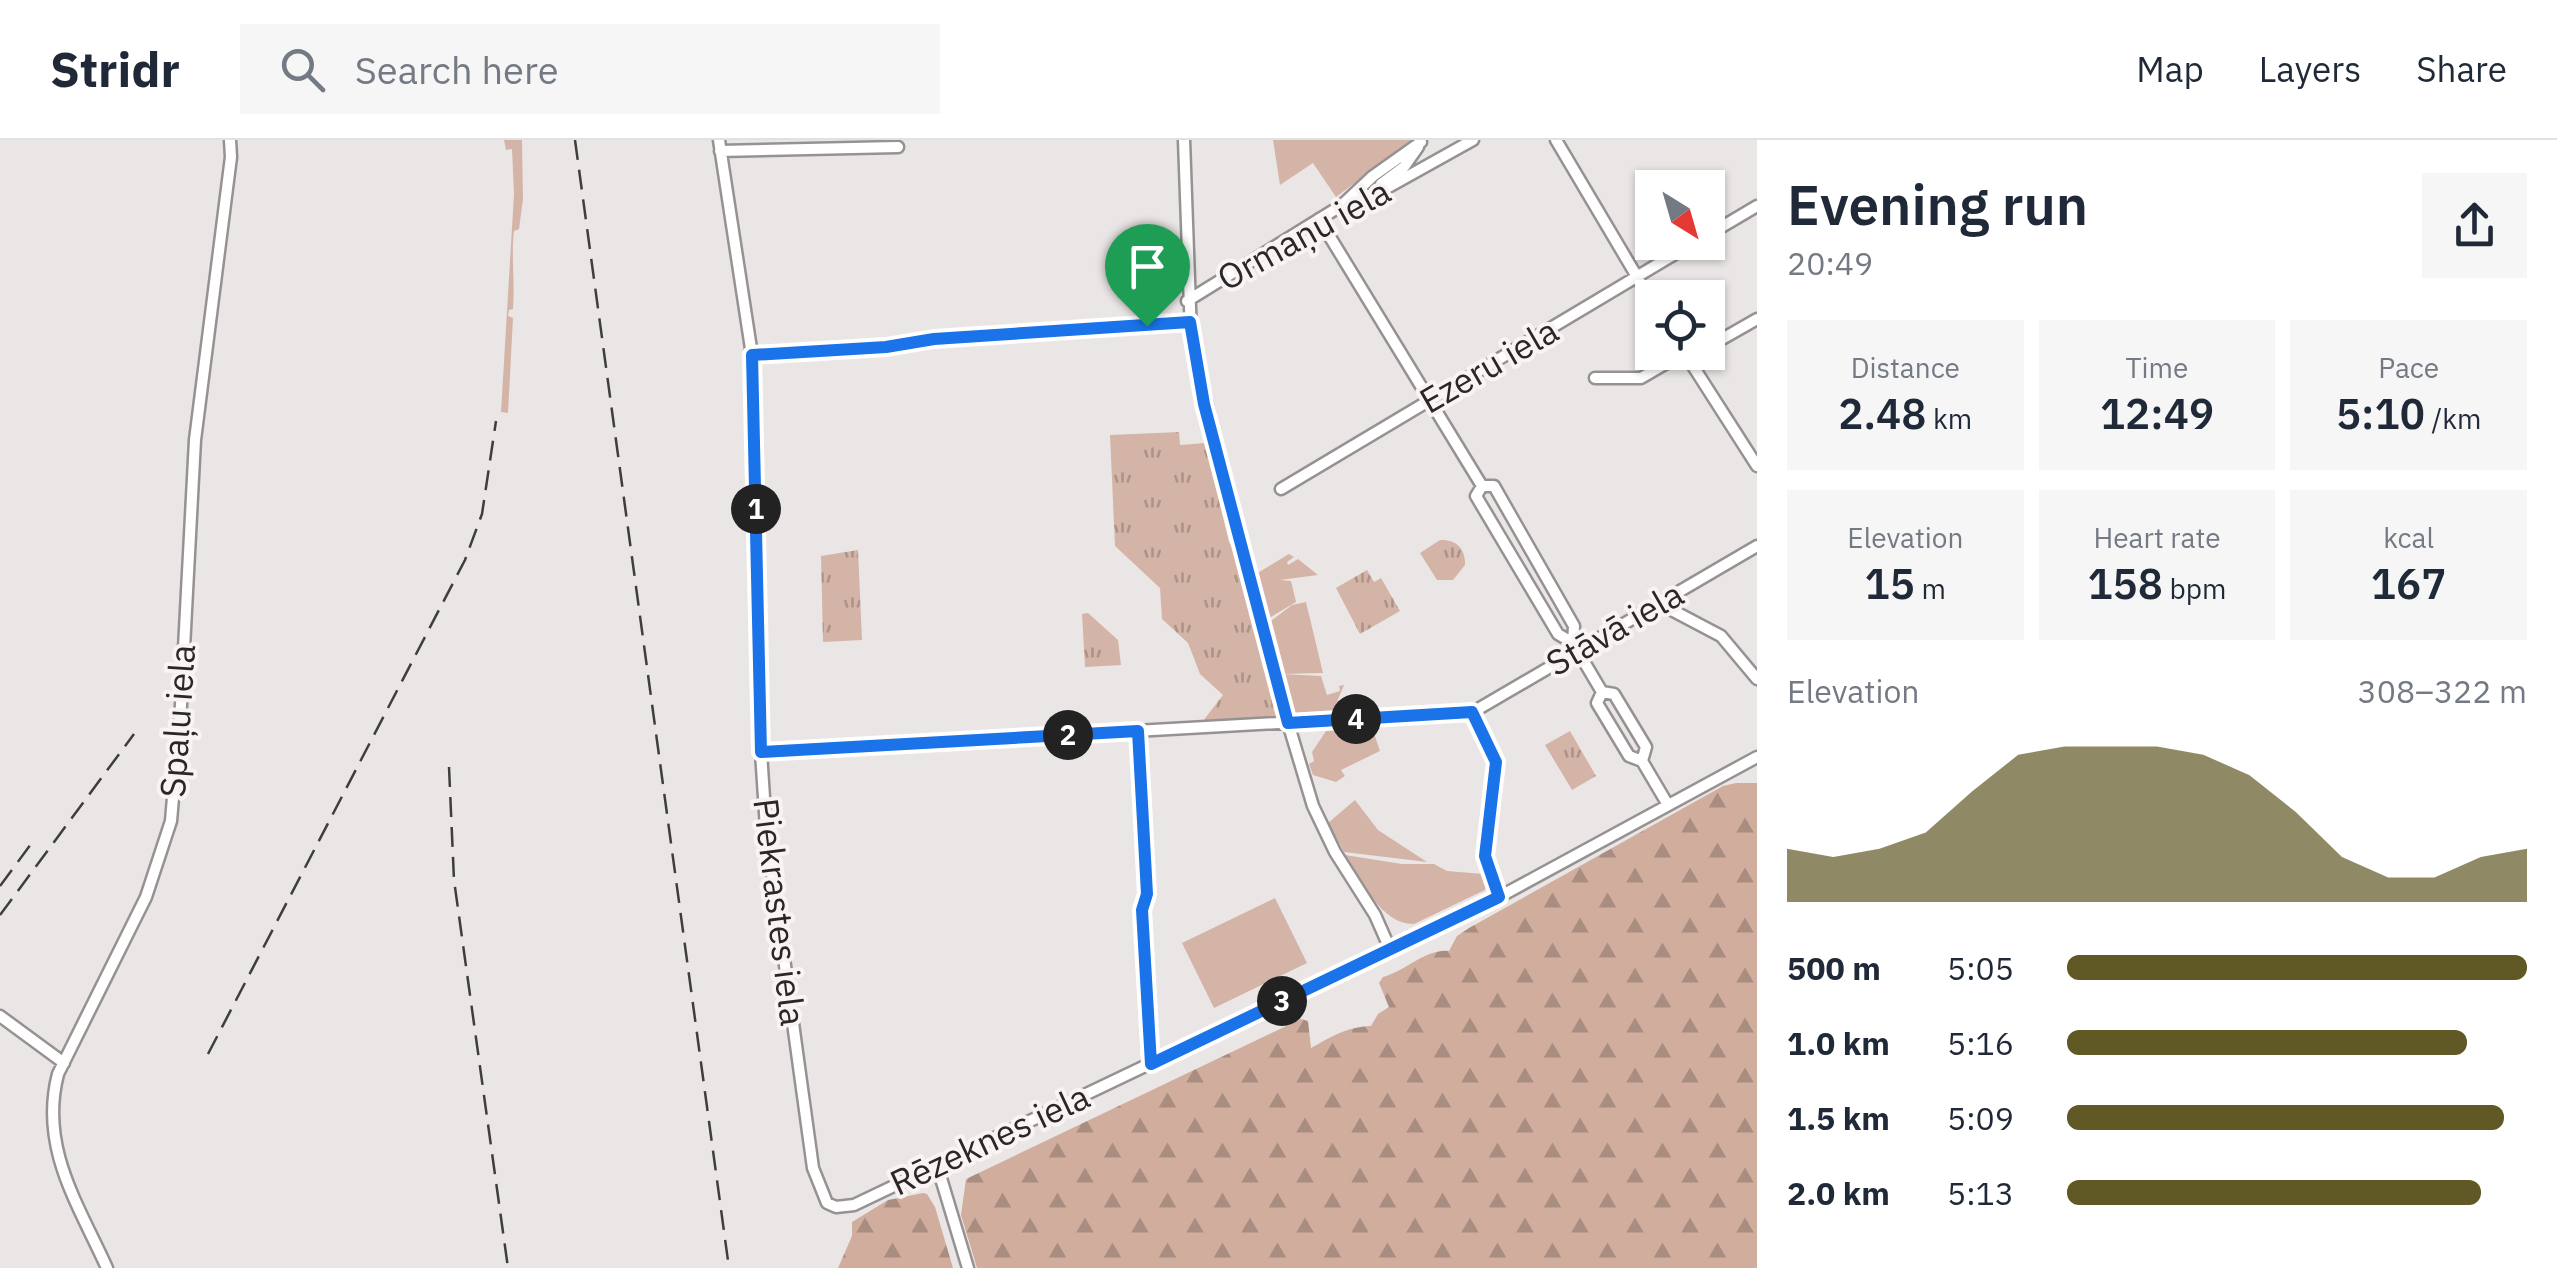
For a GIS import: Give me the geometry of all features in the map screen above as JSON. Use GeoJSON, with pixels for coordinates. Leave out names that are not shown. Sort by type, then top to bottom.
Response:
{"type":"FeatureCollection","features":[{"type":"Feature","properties":{"kind":"street","name":"Spaļu iela"},"geometry":{"type":"LineString","coordinates":[[107,1268],[67,1180],[54,1138],[52,1103],[64,1063],[146,897],[170,821],[181,705],[194,440],[231,157],[230,140]]}},
{"type":"Feature","properties":{"kind":"street"},"geometry":{"type":"LineString","coordinates":[[1184,140],[1188,301],[1204,404],[1288,723],[1321,826],[1375,915],[1390,948]]}},
{"type":"Feature","properties":{"kind":"street","name":"Ormaņu iela"},"geometry":{"type":"LineString","coordinates":[[1188,301],[1319,220],[1473,140]]}},
{"type":"Feature","properties":{"kind":"street"},"geometry":{"type":"LineString","coordinates":[[1556,140],[1639,280]]}},
{"type":"Feature","properties":{"kind":"street"},"geometry":{"type":"LineString","coordinates":[[1345,206],[1373,176],[1421,141]]}},
{"type":"Feature","properties":{"kind":"street"},"geometry":{"type":"LineString","coordinates":[[719,146],[898,146]]}},
{"type":"Feature","properties":{"kind":"street","name":"Piekrastes iela"},"geometry":{"type":"LineString","coordinates":[[719,146],[752,355],[766,828],[810,1150],[816,1183],[827,1203]]}},
{"type":"Feature","properties":{"kind":"street"},"geometry":{"type":"LineString","coordinates":[[1725,225],[1757,206]]}},
{"type":"Feature","properties":{"kind":"street"},"geometry":{"type":"LineString","coordinates":[[1319,220],[1482,486]]}},
{"type":"Feature","properties":{"kind":"street","name":"Ezeru iela"},"geometry":{"type":"LineString","coordinates":[[1282,488],[1665,260]]}},
{"type":"Feature","properties":{"kind":"street"},"geometry":{"type":"LineString","coordinates":[[1725,337],[1757,319]]}},
{"type":"Feature","properties":{"kind":"street"},"geometry":{"type":"LineString","coordinates":[[752,355],[1190,322]]}},
{"type":"Feature","properties":{"kind":"street"},"geometry":{"type":"LineString","coordinates":[[1596,378],[1642,378],[1655,370]]}},
{"type":"Feature","properties":{"kind":"street"},"geometry":{"type":"LineString","coordinates":[[1700,370],[1757,466]]}},
{"type":"Feature","properties":{"kind":"street"},"geometry":{"type":"LineString","coordinates":[[1482,486],[1494,486],[1574,626],[1575,646]]}},
{"type":"Feature","properties":{"kind":"street"},"geometry":{"type":"LineString","coordinates":[[1482,486],[1476,496],[1558,634],[1575,646],[1602,692]]}},
{"type":"Feature","properties":{"kind":"street","name":"Stāvā iela"},"geometry":{"type":"LineString","coordinates":[[1472,712],[1575,646],[1757,546]]}},
{"type":"Feature","properties":{"kind":"street"},"geometry":{"type":"LineString","coordinates":[[1666,607],[1721,636],[1757,678]]}},
{"type":"Feature","properties":{"kind":"street"},"geometry":{"type":"LineString","coordinates":[[1602,692],[1614,694],[1646,747],[1642,762]]}},
{"type":"Feature","properties":{"kind":"street"},"geometry":{"type":"LineString","coordinates":[[1602,692],[1598,703],[1630,756],[1642,762],[1668,805]]}},
{"type":"Feature","properties":{"kind":"street"},"geometry":{"type":"LineString","coordinates":[[761,752],[1472,712],[1496,762],[1485,856],[1499,897]]}},
{"type":"Feature","properties":{"kind":"street"},"geometry":{"type":"LineString","coordinates":[[1138,731],[1151,1064]]}},
{"type":"Feature","properties":{"kind":"street","name":"Rēzeknes iela"},"geometry":{"type":"LineString","coordinates":[[827,1203],[836,1207],[854,1205],[1499,897],[1757,756]]}},
{"type":"Feature","properties":{"kind":"street"},"geometry":{"type":"LineString","coordinates":[[0,1016],[64,1063]]}},
{"type":"Feature","properties":{"kind":"street"},"geometry":{"type":"LineString","coordinates":[[937,1166],[968,1268]]}},
{"type":"Feature","properties":{"kind":"green space"},"geometry":{"type":"Polygon","coordinates":[[[504,140],[522,140],[523,199],[519,229],[514,231],[513,240],[508,413],[501,412],[514,194],[512,149],[506,150],[504,140]]]}},
{"type":"Feature","properties":{"kind":"green space"},"geometry":{"type":"Polygon","coordinates":[[[1273,140],[1412,140],[1336,197],[1313,163],[1280,185],[1273,140]]]}},
{"type":"Feature","properties":{"kind":"green space"},"geometry":{"type":"Polygon","coordinates":[[[1179,432],[1180,445],[1205,443],[1229,542],[1239,558],[1279,713],[1275,719],[1203,721],[1223,695],[1200,674],[1188,643],[1162,619],[1160,588],[1115,546],[1110,435],[1179,432]]]}},
{"type":"Feature","properties":{"kind":"green space"},"geometry":{"type":"Polygon","coordinates":[[[1440,540],[1455,543],[1464,554],[1465,565],[1453,580],[1437,580],[1420,553],[1440,540]]]}},
{"type":"Feature","properties":{"kind":"green space"},"geometry":{"type":"Polygon","coordinates":[[[858,550],[862,640],[823,642],[821,556],[858,550]]]}},
{"type":"Feature","properties":{"kind":"green space"},"geometry":{"type":"Polygon","coordinates":[[[1289,554],[1294,557],[1288,565],[1298,559],[1318,575],[1280,580],[1291,581],[1296,602],[1266,620],[1256,574],[1289,554]]]}},
{"type":"Feature","properties":{"kind":"green space"},"geometry":{"type":"Polygon","coordinates":[[[1367,570],[1374,582],[1381,578],[1400,611],[1360,634],[1336,588],[1367,570]]]}},
{"type":"Feature","properties":{"kind":"green space"},"geometry":{"type":"Polygon","coordinates":[[[1306,602],[1323,673],[1282,674],[1321,676],[1327,695],[1340,691],[1339,686],[1344,685],[1331,716],[1297,717],[1291,713],[1267,624],[1292,605],[1306,602]]]}},
{"type":"Feature","properties":{"kind":"green space"},"geometry":{"type":"Polygon","coordinates":[[[1088,613],[1118,640],[1121,665],[1085,667],[1082,614],[1088,613]]]}},
{"type":"Feature","properties":{"kind":"green space"},"geometry":{"type":"Polygon","coordinates":[[[1369,729],[1380,751],[1341,770],[1345,776],[1336,782],[1313,775],[1309,764],[1314,761],[1312,752],[1326,731],[1369,729]]]}},
{"type":"Feature","properties":{"kind":"green space"},"geometry":{"type":"Polygon","coordinates":[[[1570,731],[1596,776],[1572,790],[1545,745],[1570,731]]]}},
{"type":"Feature","properties":{"kind":"green space"},"geometry":{"type":"Polygon","coordinates":[[[1757,783],[1757,1268],[977,1268],[961,1215],[966,1179],[1301,1019],[1308,1021],[1311,1048],[1346,1030],[1371,1026],[1378,1014],[1389,1007],[1379,983],[1383,977],[1432,953],[1449,951],[1457,936],[1469,928],[1723,786],[1757,783]]]}},
{"type":"Feature","properties":{"kind":"green space"},"geometry":{"type":"Polygon","coordinates":[[[1355,800],[1378,830],[1427,862],[1344,852],[1328,823],[1355,800]]]}},
{"type":"Feature","properties":{"kind":"green space"},"geometry":{"type":"Polygon","coordinates":[[[1345,855],[1402,864],[1434,864],[1447,871],[1483,874],[1487,885],[1485,890],[1414,924],[1402,922],[1373,899],[1345,855]]]}},
{"type":"Feature","properties":{"kind":"green space"},"geometry":{"type":"Polygon","coordinates":[[[1275,898],[1307,963],[1214,1008],[1182,943],[1275,898]]]}},
{"type":"Feature","properties":{"kind":"green space"},"geometry":{"type":"Polygon","coordinates":[[[923,1193],[935,1207],[953,1268],[838,1268],[852,1236],[852,1222],[888,1200],[923,1193]]]}},
{"type":"Feature","properties":{"kind":"railway"},"geometry":{"type":"LineString","coordinates":[[575,140],[729,1268]]}},
{"type":"Feature","properties":{"kind":"railway"},"geometry":{"type":"LineString","coordinates":[[208,1054],[465,560],[482,514],[496,421]]}},
{"type":"Feature","properties":{"kind":"railway"},"geometry":{"type":"LineString","coordinates":[[0,915],[134,734]]}},
{"type":"Feature","properties":{"kind":"railway"},"geometry":{"type":"LineString","coordinates":[[449,767],[454,880],[508,1268]]}},
{"type":"Feature","properties":{"kind":"railway"},"geometry":{"type":"LineString","coordinates":[[0,886],[34,840]]}},
{"type":"Feature","properties":{"kind":"route"},"geometry":{"type":"LineString","coordinates":[[1190,322],[1204,404],[1288,723],[1472,712],[1496,762],[1485,856],[1499,897],[1151,1064],[1138,731],[761,752],[752,355],[1147,326],[1190,322]]}}]}
